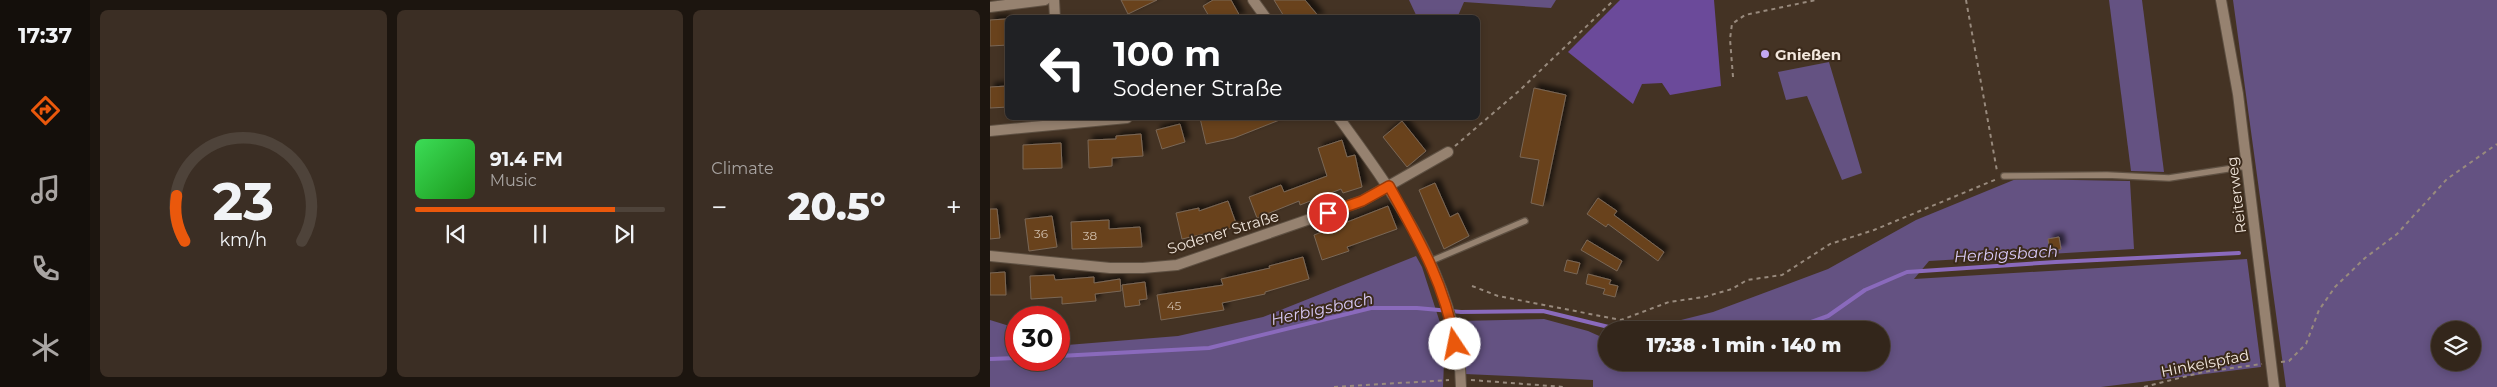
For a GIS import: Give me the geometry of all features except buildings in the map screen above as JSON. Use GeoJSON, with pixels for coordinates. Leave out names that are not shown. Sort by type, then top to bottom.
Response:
{"type":"FeatureCollection","features":[{"type":"Feature","properties":{"kind":"street"},"geometry":{"type":"LineString","coordinates":[[990,7],[1044,0]]}},
{"type":"Feature","properties":{"kind":"street"},"geometry":{"type":"LineString","coordinates":[[1054,0],[1056,15]]}},
{"type":"Feature","properties":{"kind":"street"},"geometry":{"type":"LineString","coordinates":[[1253,0],[1264,15]]}},
{"type":"Feature","properties":{"kind":"street","name":"Reiterweg"},"geometry":{"type":"LineString","coordinates":[[2221,0],[2238,94],[2248,166],[2274,387]]}},
{"type":"Feature","properties":{"kind":"street"},"geometry":{"type":"LineString","coordinates":[[990,130],[1086,120]]}},
{"type":"Feature","properties":{"kind":"street"},"geometry":{"type":"LineString","coordinates":[[1340,120],[1389,186],[1430,261],[1444,297],[1452,326],[1461,383]]}},
{"type":"Feature","properties":{"kind":"street","name":"Sodener Straße"},"geometry":{"type":"LineString","coordinates":[[990,256],[1110,268],[1177,265],[1362,201],[1448,152]]}},
{"type":"Feature","properties":{"kind":"lane"},"geometry":{"type":"LineString","coordinates":[[2004,176],[2107,175],[2169,178],[2248,166]]}},
{"type":"Feature","properties":{"kind":"lane"},"geometry":{"type":"LineString","coordinates":[[1430,261],[1525,221]]}},
{"type":"Feature","properties":{"kind":"path"},"geometry":{"type":"LineString","coordinates":[[1448,152],[1520,90],[1614,0]]}},
{"type":"Feature","properties":{"kind":"path"},"geometry":{"type":"LineString","coordinates":[[1733,77],[1730,39],[1732,24],[1745,15],[1816,0]]}},
{"type":"Feature","properties":{"kind":"path"},"geometry":{"type":"LineString","coordinates":[[1966,0],[1997,173],[2004,176]]}},
{"type":"Feature","properties":{"kind":"path","name":"Hinkelspfad"},"geometry":{"type":"LineString","coordinates":[[2144,387],[2203,372],[2289,361],[2306,344],[2319,310],[2335,287],[2365,258],[2397,234],[2447,179],[2497,144]]}},
{"type":"Feature","properties":{"kind":"path"},"geometry":{"type":"LineString","coordinates":[[1472,286],[1498,296],[1621,320],[1669,302],[1704,297],[1732,289],[1747,280],[1782,275],[1830,244],[1874,230],[2004,176]]}},
{"type":"Feature","properties":{"kind":"path"},"geometry":{"type":"LineString","coordinates":[[1334,387],[1461,383],[1564,387]]}},
{"type":"Feature","properties":{"kind":"shaded area"},"geometry":{"type":"Polygon","coordinates":[[[1409,0],[1556,0],[1551,8],[1464,2],[1458,15],[1416,15],[1409,0]]]}},
{"type":"Feature","properties":{"kind":"shaded area"},"geometry":{"type":"Polygon","coordinates":[[[1620,0],[1714,0],[1721,86],[1670,95],[1662,83],[1642,84],[1633,104],[1568,52],[1620,0]]]}},
{"type":"Feature","properties":{"kind":"shaded area"},"geometry":{"type":"Polygon","coordinates":[[[2109,0],[2142,0],[2164,172],[2131,171],[2109,0]]]}},
{"type":"Feature","properties":{"kind":"shaded area"},"geometry":{"type":"Polygon","coordinates":[[[2233,0],[2497,0],[2497,387],[2286,387],[2233,0]]]}},
{"type":"Feature","properties":{"kind":"shaded area"},"geometry":{"type":"Polygon","coordinates":[[[1829,62],[1862,173],[1842,180],[1807,96],[1786,100],[1778,72],[1829,62]]]}},
{"type":"Feature","properties":{"kind":"shaded area"},"geometry":{"type":"Polygon","coordinates":[[[2016,179],[2130,181],[2134,249],[1929,261],[1914,279],[2247,259],[2261,367],[2101,387],[1593,387],[1593,380],[1465,374],[1465,354],[1459,321],[1544,319],[1598,335],[1598,371],[1890,371],[1890,321],[1677,321],[1713,312],[1828,269],[1916,220],[2016,179]]]}},
{"type":"Feature","properties":{"kind":"shaded area"},"geometry":{"type":"Polygon","coordinates":[[[1416,256],[1422,267],[1445,338],[1443,387],[990,387],[990,320],[1005,325],[1005,371],[1070,371],[1070,345],[1178,336],[1263,317],[1416,256]]]}},
{"type":"Feature","properties":{"kind":"waterway","name":"Herbigsbach"},"geometry":{"type":"LineString","coordinates":[[1814,321],[1828,316],[1865,290],[1907,272],[2239,253]]}},
{"type":"Feature","properties":{"kind":"waterway","name":"Herbigsbach"},"geometry":{"type":"LineString","coordinates":[[1070,355],[1209,348],[1371,308],[1417,308],[1461,312],[1543,311],[1598,324]]}},
{"type":"Feature","properties":{"kind":"waterway","name":"Herbigsbach"},"geometry":{"type":"LineString","coordinates":[[990,359],[1005,358]]}},
{"type":"Feature","properties":{"kind":"place","name":"Gnießen"},"geometry":{"type":"Point","coordinates":[1765,54]}},
{"type":"Feature","properties":{"kind":"route"},"geometry":{"type":"LineString","coordinates":[[1328,213],[1362,201],[1389,186],[1430,261],[1444,297],[1455,344]]}}]}
